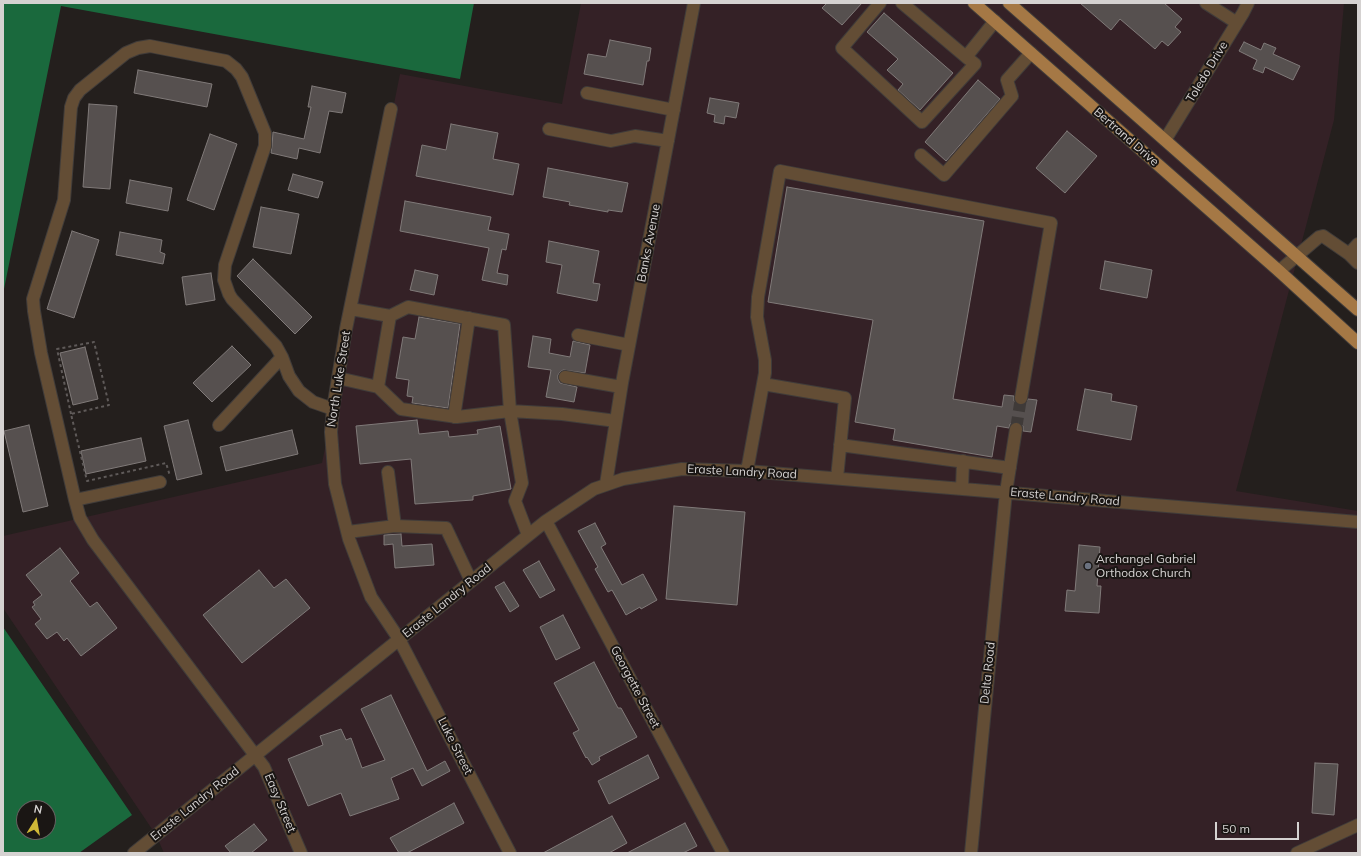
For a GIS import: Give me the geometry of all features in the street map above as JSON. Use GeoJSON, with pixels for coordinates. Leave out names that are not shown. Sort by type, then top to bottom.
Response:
{"type":"FeatureCollection","features":[{"type":"Feature","properties":{"kind":"main road","name":"Bertrand Drive"},"geometry":{"type":"LineString","coordinates":[[974,3],[1279,271],[1358,343]]}},
{"type":"Feature","properties":{"kind":"main road","name":"Bertrand Drive"},"geometry":{"type":"LineString","coordinates":[[1009,3],[1358,310]]}},
{"type":"Feature","properties":{"kind":"street","name":"Banks Avenue"},"geometry":{"type":"LineString","coordinates":[[606,484],[621,387],[694,3]]}},
{"type":"Feature","properties":{"kind":"street"},"geometry":{"type":"LineString","coordinates":[[880,3],[842,48],[922,122],[975,64],[902,3]]}},
{"type":"Feature","properties":{"kind":"street"},"geometry":{"type":"LineString","coordinates":[[1206,3],[1237,22]]}},
{"type":"Feature","properties":{"kind":"street","name":"Toledo Drive"},"geometry":{"type":"LineString","coordinates":[[1165,140],[1248,3]]}},
{"type":"Feature","properties":{"kind":"street"},"geometry":{"type":"LineString","coordinates":[[966,56],[995,21]]}},
{"type":"Feature","properties":{"kind":"street","name":"Easy Street"},"geometry":{"type":"LineString","coordinates":[[301,853],[264,767],[93,540],[80,518],[41,353],[33,300],[64,200],[71,107],[74,98],[80,90],[114,62],[133,50],[150,46],[226,61],[236,69],[242,77],[264,133],[265,146],[224,265],[224,280],[232,299],[273,342],[282,357],[289,376],[299,391],[313,402],[333,409]]}},
{"type":"Feature","properties":{"kind":"street"},"geometry":{"type":"LineString","coordinates":[[920,155],[944,175],[1012,96],[1007,80],[1031,53]]}},
{"type":"Feature","properties":{"kind":"street"},"geometry":{"type":"LineString","coordinates":[[587,93],[674,110]]}},
{"type":"Feature","properties":{"kind":"street","name":"North Luke Street"},"geometry":{"type":"LineString","coordinates":[[391,109],[350,309],[333,409],[331,432],[336,484],[348,532],[371,597],[399,640]]}},
{"type":"Feature","properties":{"kind":"street"},"geometry":{"type":"LineString","coordinates":[[549,129],[611,141],[635,136],[668,141]]}},
{"type":"Feature","properties":{"kind":"street"},"geometry":{"type":"LineString","coordinates":[[747,471],[763,384],[765,360],[757,317],[758,297],[780,171],[1051,223],[1021,398]]}},
{"type":"Feature","properties":{"kind":"street"},"geometry":{"type":"LineString","coordinates":[[1279,271],[1316,239],[1323,236],[1349,254],[1358,263]]}},
{"type":"Feature","properties":{"kind":"street"},"geometry":{"type":"LineString","coordinates":[[1349,254],[1358,244]]}},
{"type":"Feature","properties":{"kind":"street"},"geometry":{"type":"LineString","coordinates":[[350,309],[390,316],[408,306],[504,325],[510,411],[522,483],[515,500],[528,535]]}},
{"type":"Feature","properties":{"kind":"street"},"geometry":{"type":"LineString","coordinates":[[378,387],[390,316]]}},
{"type":"Feature","properties":{"kind":"street"},"geometry":{"type":"LineString","coordinates":[[454,417],[469,318]]}},
{"type":"Feature","properties":{"kind":"street"},"geometry":{"type":"LineString","coordinates":[[578,335],[629,345]]}},
{"type":"Feature","properties":{"kind":"street"},"geometry":{"type":"LineString","coordinates":[[219,425],[282,357]]}},
{"type":"Feature","properties":{"kind":"street"},"geometry":{"type":"LineString","coordinates":[[565,377],[621,387]]}},
{"type":"Feature","properties":{"kind":"street"},"geometry":{"type":"LineString","coordinates":[[338,378],[378,387],[401,409],[454,417],[510,411],[562,414],[616,421]]}},
{"type":"Feature","properties":{"kind":"street"},"geometry":{"type":"LineString","coordinates":[[763,384],[845,398],[837,478]]}},
{"type":"Feature","properties":{"kind":"street","name":"Delta Road"},"geometry":{"type":"LineString","coordinates":[[971,853],[1006,492],[1016,429]]}},
{"type":"Feature","properties":{"kind":"street"},"geometry":{"type":"LineString","coordinates":[[840,445],[1010,468]]}},
{"type":"Feature","properties":{"kind":"street"},"geometry":{"type":"LineString","coordinates":[[962,489],[963,461]]}},
{"type":"Feature","properties":{"kind":"street","name":"Eraste Landry Road"},"geometry":{"type":"LineString","coordinates":[[134,853],[546,521],[584,495],[606,484],[623,479],[682,469],[747,471],[1358,522]]}},
{"type":"Feature","properties":{"kind":"street"},"geometry":{"type":"LineString","coordinates":[[388,472],[396,526]]}},
{"type":"Feature","properties":{"kind":"street"},"geometry":{"type":"LineString","coordinates":[[75,500],[160,482]]}},
{"type":"Feature","properties":{"kind":"street","name":"Georgette Street"},"geometry":{"type":"LineString","coordinates":[[546,521],[723,853]]}},
{"type":"Feature","properties":{"kind":"street"},"geometry":{"type":"LineString","coordinates":[[348,532],[396,526],[446,528],[471,582]]}},
{"type":"Feature","properties":{"kind":"street","name":"Luke Street"},"geometry":{"type":"LineString","coordinates":[[399,640],[510,853]]}},
{"type":"Feature","properties":{"kind":"street"},"geometry":{"type":"LineString","coordinates":[[1297,853],[1358,824]]}},
{"type":"Feature","properties":{"kind":"path"},"geometry":{"type":"LineString","coordinates":[[71,414],[109,405],[94,342],[57,349],[71,414],[87,481],[166,463],[170,480],[160,482]]}},
{"type":"Feature","properties":{"kind":"shaded area"},"geometry":{"type":"Polygon","coordinates":[[[581,3],[1344,3],[1334,120],[1236,491],[1358,511],[1358,853],[164,853],[156,835],[3,608],[3,536],[322,463],[400,74],[562,104],[581,3]]]}},
{"type":"Feature","properties":{"kind":"green space"},"geometry":{"type":"Polygon","coordinates":[[[3,3],[474,3],[460,79],[61,6],[3,294],[3,3]]]}},
{"type":"Feature","properties":{"kind":"green space"},"geometry":{"type":"Polygon","coordinates":[[[3,627],[132,815],[79,853],[3,853],[3,627]]]}},
{"type":"Feature","properties":{"kind":"building"},"geometry":{"type":"Polygon","coordinates":[[[827,3],[862,3],[842,25],[822,8],[827,3]]]}},
{"type":"Feature","properties":{"kind":"building"},"geometry":{"type":"Polygon","coordinates":[[[1080,3],[1164,3],[1182,19],[1175,27],[1181,32],[1168,46],[1162,41],[1155,49],[1120,19],[1111,30],[1080,3]]]}},
{"type":"Feature","properties":{"kind":"building"},"geometry":{"type":"Polygon","coordinates":[[[884,13],[953,73],[920,110],[898,90],[903,84],[887,70],[898,59],[867,32],[884,13]]]}},
{"type":"Feature","properties":{"kind":"building"},"geometry":{"type":"Polygon","coordinates":[[[610,40],[651,48],[643,85],[584,74],[588,54],[606,57],[610,40]]]}},
{"type":"Feature","properties":{"kind":"building"},"geometry":{"type":"Polygon","coordinates":[[[1244,42],[1261,50],[1264,43],[1276,48],[1273,54],[1300,66],[1293,80],[1265,67],[1263,73],[1253,69],[1257,60],[1239,51],[1244,42]]]}},
{"type":"Feature","properties":{"kind":"building"},"geometry":{"type":"Polygon","coordinates":[[[138,70],[212,84],[207,107],[134,93],[138,70]]]}},
{"type":"Feature","properties":{"kind":"building"},"geometry":{"type":"Polygon","coordinates":[[[978,80],[1000,99],[946,161],[925,142],[978,80]]]}},
{"type":"Feature","properties":{"kind":"building"},"geometry":{"type":"Polygon","coordinates":[[[312,86],[346,93],[342,113],[329,111],[320,153],[299,148],[297,159],[271,153],[273,132],[304,139],[311,107],[308,107],[312,86]]]}},
{"type":"Feature","properties":{"kind":"building"},"geometry":{"type":"Polygon","coordinates":[[[710,98],[739,103],[736,118],[725,116],[724,124],[714,122],[715,115],[707,113],[710,98]]]}},
{"type":"Feature","properties":{"kind":"building"},"geometry":{"type":"Polygon","coordinates":[[[89,104],[117,106],[110,189],[83,187],[89,104]]]}},
{"type":"Feature","properties":{"kind":"building"},"geometry":{"type":"Polygon","coordinates":[[[451,124],[498,133],[493,159],[519,164],[513,195],[416,176],[422,145],[446,150],[451,124]]]}},
{"type":"Feature","properties":{"kind":"building"},"geometry":{"type":"Polygon","coordinates":[[[1067,131],[1097,156],[1065,193],[1036,168],[1067,131]]]}},
{"type":"Feature","properties":{"kind":"building"},"geometry":{"type":"Polygon","coordinates":[[[210,134],[237,144],[214,210],[187,200],[210,134]]]}},
{"type":"Feature","properties":{"kind":"building"},"geometry":{"type":"Polygon","coordinates":[[[548,168],[628,183],[622,212],[608,210],[608,212],[569,205],[570,202],[543,197],[548,168]]]}},
{"type":"Feature","properties":{"kind":"building"},"geometry":{"type":"Polygon","coordinates":[[[293,174],[323,182],[318,198],[288,190],[293,174]]]}},
{"type":"Feature","properties":{"kind":"building"},"geometry":{"type":"Polygon","coordinates":[[[130,180],[172,188],[168,211],[126,203],[130,180]]]}},
{"type":"Feature","properties":{"kind":"building"},"geometry":{"type":"Polygon","coordinates":[[[787,187],[984,221],[953,399],[1002,407],[1004,395],[1014,396],[1014,401],[1019,405],[1024,405],[1028,399],[1037,400],[1031,432],[1023,431],[1023,426],[1018,422],[1010,424],[1009,428],[997,426],[992,457],[893,440],[895,429],[855,422],[873,320],[768,302],[787,187]]]}},
{"type":"Feature","properties":{"kind":"building"},"geometry":{"type":"Polygon","coordinates":[[[405,201],[491,217],[488,230],[509,234],[506,250],[502,249],[497,273],[508,275],[507,285],[482,280],[489,248],[400,231],[405,201]]]}},
{"type":"Feature","properties":{"kind":"building"},"geometry":{"type":"Polygon","coordinates":[[[261,207],[299,214],[291,254],[253,247],[261,207]]]}},
{"type":"Feature","properties":{"kind":"building"},"geometry":{"type":"Polygon","coordinates":[[[72,231],[99,240],[74,318],[47,309],[72,231]]]}},
{"type":"Feature","properties":{"kind":"building"},"geometry":{"type":"Polygon","coordinates":[[[120,232],[162,240],[160,252],[165,254],[163,264],[116,255],[120,232]]]}},
{"type":"Feature","properties":{"kind":"building"},"geometry":{"type":"Polygon","coordinates":[[[549,241],[599,251],[593,283],[600,284],[597,301],[557,293],[562,265],[546,262],[549,241]]]}},
{"type":"Feature","properties":{"kind":"building"},"geometry":{"type":"Polygon","coordinates":[[[253,259],[312,317],[295,334],[237,276],[253,259]]]}},
{"type":"Feature","properties":{"kind":"building"},"geometry":{"type":"Polygon","coordinates":[[[1105,261],[1152,270],[1147,298],[1100,289],[1105,261]]]}},
{"type":"Feature","properties":{"kind":"building"},"geometry":{"type":"Polygon","coordinates":[[[415,270],[438,275],[434,295],[410,290],[415,270]]]}},
{"type":"Feature","properties":{"kind":"building"},"geometry":{"type":"Polygon","coordinates":[[[211,273],[215,300],[186,305],[182,277],[211,273]]]}},
{"type":"Feature","properties":{"kind":"building"},"geometry":{"type":"Polygon","coordinates":[[[419,317],[460,324],[448,408],[412,403],[413,397],[407,396],[409,380],[396,378],[403,337],[415,339],[419,317]]]}},
{"type":"Feature","properties":{"kind":"building"},"geometry":{"type":"Polygon","coordinates":[[[533,336],[551,339],[549,353],[570,357],[573,341],[590,345],[585,373],[563,370],[558,375],[560,383],[577,387],[574,402],[546,397],[551,370],[528,367],[533,336]]]}},
{"type":"Feature","properties":{"kind":"building"},"geometry":{"type":"Polygon","coordinates":[[[232,346],[251,365],[212,402],[193,383],[232,346]]]}},
{"type":"Feature","properties":{"kind":"building"},"geometry":{"type":"Polygon","coordinates":[[[85,347],[98,399],[73,405],[60,353],[85,347]]]}},
{"type":"Feature","properties":{"kind":"building"},"geometry":{"type":"Polygon","coordinates":[[[1085,389],[1112,394],[1111,401],[1137,406],[1131,440],[1077,430],[1085,389]]]}},
{"type":"Feature","properties":{"kind":"building"},"geometry":{"type":"Polygon","coordinates":[[[188,420],[202,474],[177,480],[164,426],[188,420]]]}},
{"type":"Feature","properties":{"kind":"building"},"geometry":{"type":"Polygon","coordinates":[[[417,420],[419,434],[448,431],[449,437],[478,434],[477,430],[500,426],[511,489],[473,496],[473,500],[415,504],[411,459],[360,464],[356,426],[417,420]]]}},
{"type":"Feature","properties":{"kind":"building"},"geometry":{"type":"Polygon","coordinates":[[[29,425],[48,506],[23,512],[4,431],[29,425]]]}},
{"type":"Feature","properties":{"kind":"building"},"geometry":{"type":"Polygon","coordinates":[[[292,430],[298,454],[226,471],[220,447],[292,430]]]}},
{"type":"Feature","properties":{"kind":"building"},"geometry":{"type":"Polygon","coordinates":[[[141,438],[146,461],[86,474],[81,451],[141,438]]]}},
{"type":"Feature","properties":{"kind":"building"},"geometry":{"type":"Polygon","coordinates":[[[674,506],[745,512],[737,605],[666,599],[674,506]]]}},
{"type":"Feature","properties":{"kind":"building"},"geometry":{"type":"Polygon","coordinates":[[[595,523],[606,544],[601,547],[622,585],[643,574],[657,600],[626,615],[612,590],[608,592],[595,569],[598,567],[578,531],[595,523]]]}},
{"type":"Feature","properties":{"kind":"building"},"geometry":{"type":"Polygon","coordinates":[[[401,534],[402,546],[432,544],[434,565],[395,568],[393,544],[384,545],[384,535],[401,534]]]}},
{"type":"Feature","properties":{"kind":"building","name":"Archangel Gabriel Orthodox Church"},"geometry":{"type":"Polygon","coordinates":[[[1079,545],[1100,547],[1097,586],[1101,586],[1099,613],[1065,611],[1067,590],[1075,591],[1079,545]]]}},
{"type":"Feature","properties":{"kind":"building"},"geometry":{"type":"Polygon","coordinates":[[[60,548],[79,573],[70,581],[90,607],[97,602],[117,628],[81,656],[67,638],[64,641],[57,632],[47,639],[35,624],[41,619],[32,607],[35,605],[33,602],[42,595],[26,575],[60,548]]]}},
{"type":"Feature","properties":{"kind":"building"},"geometry":{"type":"Polygon","coordinates":[[[539,561],[555,590],[540,598],[523,570],[539,561]]]}},
{"type":"Feature","properties":{"kind":"building"},"geometry":{"type":"Polygon","coordinates":[[[259,570],[274,588],[286,579],[310,608],[242,663],[203,615],[259,570]]]}},
{"type":"Feature","properties":{"kind":"building"},"geometry":{"type":"Polygon","coordinates":[[[504,582],[519,606],[510,612],[495,587],[504,582]]]}},
{"type":"Feature","properties":{"kind":"building"},"geometry":{"type":"Polygon","coordinates":[[[563,615],[580,648],[556,660],[540,627],[563,615]]]}},
{"type":"Feature","properties":{"kind":"building"},"geometry":{"type":"Polygon","coordinates":[[[594,662],[618,708],[621,708],[637,737],[599,757],[600,760],[592,765],[587,757],[586,758],[573,733],[579,730],[554,683],[594,662]]]}},
{"type":"Feature","properties":{"kind":"building"},"geometry":{"type":"Polygon","coordinates":[[[391,695],[427,771],[445,761],[450,771],[422,786],[413,768],[391,778],[399,799],[350,816],[341,793],[308,806],[288,759],[323,745],[320,736],[341,729],[346,740],[351,738],[362,768],[385,760],[361,709],[391,695]]]}},
{"type":"Feature","properties":{"kind":"building"},"geometry":{"type":"Polygon","coordinates":[[[648,755],[659,778],[609,804],[598,781],[648,755]]]}},
{"type":"Feature","properties":{"kind":"building"},"geometry":{"type":"Polygon","coordinates":[[[1315,763],[1338,764],[1334,815],[1312,813],[1315,763]]]}},
{"type":"Feature","properties":{"kind":"building"},"geometry":{"type":"Polygon","coordinates":[[[454,803],[464,823],[407,853],[399,853],[390,838],[454,803]]]}},
{"type":"Feature","properties":{"kind":"building"},"geometry":{"type":"Polygon","coordinates":[[[612,816],[627,843],[609,853],[543,853],[612,816]]]}},
{"type":"Feature","properties":{"kind":"building"},"geometry":{"type":"Polygon","coordinates":[[[685,823],[697,846],[683,853],[627,853],[685,823]]]}},
{"type":"Feature","properties":{"kind":"building"},"geometry":{"type":"Polygon","coordinates":[[[254,824],[267,840],[251,853],[231,853],[225,846],[254,824]]]}},
{"type":"Feature","properties":{"kind":"tunnel"},"geometry":{"type":"LineString","coordinates":[[1016,429],[1021,398]]}},
{"type":"Feature","properties":{"kind":"place","name":"Archangel Gabriel Orthodox Church"},"geometry":{"type":"Point","coordinates":[1088,566]}}]}
